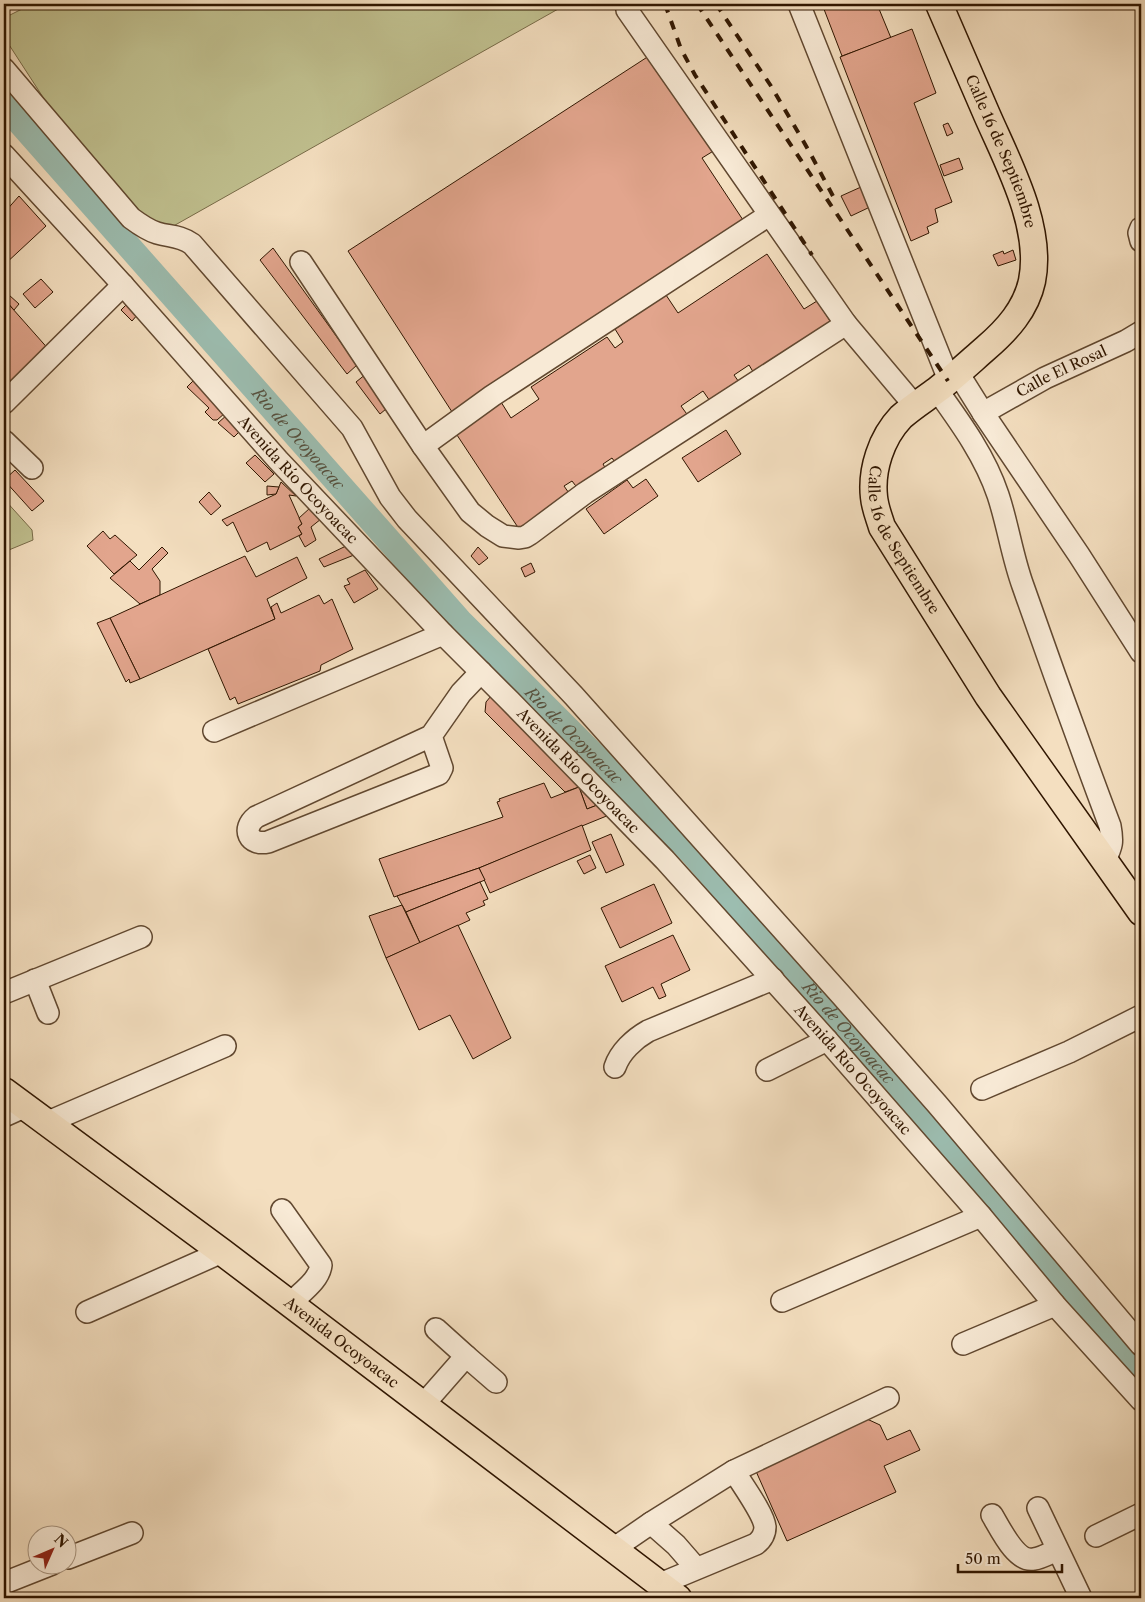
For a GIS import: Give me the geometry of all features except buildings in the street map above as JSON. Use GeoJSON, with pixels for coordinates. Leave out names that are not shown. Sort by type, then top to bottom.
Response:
{"type":"FeatureCollection","features":[{"type":"Feature","properties":{"kind":"main road","name":"Calle 16 de Septiembre"},"geometry":{"type":"LineString","coordinates":[[939,4],[1017,185],[1028,218],[1032,240],[1034,258],[1032,280],[1021,310],[1001,336],[915,406],[890,431],[875,468],[874,497],[877,512],[882,526],[988,696],[1141,912]]}},
{"type":"Feature","properties":{"kind":"main road","name":"Avenida Ocoyoacac"},"geometry":{"type":"LineString","coordinates":[[4,1091],[14,1112],[46,1123],[222,1252],[669,1591]]}},
{"type":"Feature","properties":{"kind":"street"},"geometry":{"type":"LineString","coordinates":[[799,4],[948,381],[964,427],[997,493],[1008,527],[1017,571],[1063,702],[1110,826],[1113,840],[1105,860]]}},
{"type":"Feature","properties":{"kind":"street"},"geometry":{"type":"LineString","coordinates":[[627,10],[768,215],[846,324],[915,406]]}},
{"type":"Feature","properties":{"kind":"street"},"geometry":{"type":"LineString","coordinates":[[4,69],[131,218],[148,229],[162,234],[179,236],[192,244],[352,428],[390,497],[408,519],[574,696],[842,996],[937,1104],[1141,1344]]}},
{"type":"Feature","properties":{"kind":"street","name":"Avenida Río Ocoyoacac"},"geometry":{"type":"LineString","coordinates":[[4,155],[123,285],[278,460],[443,634],[665,860],[827,1040],[980,1216],[1055,1306],[1141,1400]]}},
{"type":"Feature","properties":{"kind":"street"},"geometry":{"type":"LineString","coordinates":[[423,446],[492,396],[768,215]]}},
{"type":"Feature","properties":{"kind":"street"},"geometry":{"type":"LineString","coordinates":[[1141,228],[1139,233],[1141,241]]}},
{"type":"Feature","properties":{"kind":"street"},"geometry":{"type":"LineString","coordinates":[[301,262],[423,446],[470,512],[503,536],[511,538],[525,537],[593,487],[846,324]]}},
{"type":"Feature","properties":{"kind":"street"},"geometry":{"type":"LineString","coordinates":[[4,403],[123,285]]}},
{"type":"Feature","properties":{"kind":"street","name":"Calle El Rosal"},"geometry":{"type":"LineString","coordinates":[[983,413],[1045,378],[1126,341],[1141,332]]}},
{"type":"Feature","properties":{"kind":"street"},"geometry":{"type":"LineString","coordinates":[[948,381],[983,413],[1079,555],[1141,652]]}},
{"type":"Feature","properties":{"kind":"street"},"geometry":{"type":"LineString","coordinates":[[4,441],[32,468]]}},
{"type":"Feature","properties":{"kind":"street"},"geometry":{"type":"LineString","coordinates":[[214,731],[443,634]]}},
{"type":"Feature","properties":{"kind":"street"},"geometry":{"type":"LineString","coordinates":[[431,736],[442,768],[439,774],[268,842],[255,842],[250,836],[248,826],[256,817],[431,736],[461,692],[481,672]]}},
{"type":"Feature","properties":{"kind":"street"},"geometry":{"type":"LineString","coordinates":[[4,993],[141,937]]}},
{"type":"Feature","properties":{"kind":"street"},"geometry":{"type":"LineString","coordinates":[[615,1067],[621,1055],[636,1038],[648,1031],[773,979]]}},
{"type":"Feature","properties":{"kind":"street"},"geometry":{"type":"LineString","coordinates":[[35,980],[48,1013]]}},
{"type":"Feature","properties":{"kind":"street"},"geometry":{"type":"LineString","coordinates":[[982,1089],[1061,1055],[1141,1016]]}},
{"type":"Feature","properties":{"kind":"street"},"geometry":{"type":"LineString","coordinates":[[767,1070],[827,1040]]}},
{"type":"Feature","properties":{"kind":"street"},"geometry":{"type":"LineString","coordinates":[[46,1123],[225,1046]]}},
{"type":"Feature","properties":{"kind":"street"},"geometry":{"type":"LineString","coordinates":[[282,1210],[321,1264],[315,1280],[290,1304]]}},
{"type":"Feature","properties":{"kind":"street"},"geometry":{"type":"LineString","coordinates":[[782,1301],[980,1216]]}},
{"type":"Feature","properties":{"kind":"street"},"geometry":{"type":"LineString","coordinates":[[87,1312],[222,1252]]}},
{"type":"Feature","properties":{"kind":"street"},"geometry":{"type":"LineString","coordinates":[[962,1344],[1055,1306]]}},
{"type":"Feature","properties":{"kind":"street"},"geometry":{"type":"LineString","coordinates":[[436,1329],[496,1382]]}},
{"type":"Feature","properties":{"kind":"street"},"geometry":{"type":"LineString","coordinates":[[423,1405],[466,1356]]}},
{"type":"Feature","properties":{"kind":"street"},"geometry":{"type":"LineString","coordinates":[[613,1549],[734,1471],[888,1398]]}},
{"type":"Feature","properties":{"kind":"street"},"geometry":{"type":"LineString","coordinates":[[669,1591],[696,1568],[756,1544],[764,1534],[765,1525],[734,1471]]}},
{"type":"Feature","properties":{"kind":"street"},"geometry":{"type":"LineString","coordinates":[[1038,1508],[1080,1598]]}},
{"type":"Feature","properties":{"kind":"street"},"geometry":{"type":"LineString","coordinates":[[1096,1536],[1141,1514]]}},
{"type":"Feature","properties":{"kind":"street"},"geometry":{"type":"LineString","coordinates":[[992,1515],[1010,1544],[1024,1558],[1035,1559],[1057,1550]]}},
{"type":"Feature","properties":{"kind":"street"},"geometry":{"type":"LineString","coordinates":[[651,1523],[676,1545],[696,1568]]}},
{"type":"Feature","properties":{"kind":"street"},"geometry":{"type":"LineString","coordinates":[[78,1554],[132,1533]]}},
{"type":"Feature","properties":{"kind":"street"},"geometry":{"type":"LineString","coordinates":[[4,1583],[28,1574]]}},
{"type":"Feature","properties":{"kind":"green space"},"geometry":{"type":"Polygon","coordinates":[[[32,4],[567,4],[161,233],[135,207],[50,108],[4,37],[4,18],[32,4]]]}},
{"type":"Feature","properties":{"kind":"green space"},"geometry":{"type":"Polygon","coordinates":[[[4,499],[32,530],[33,540],[4,552],[4,499]]]}},
{"type":"Feature","properties":{"kind":"waterway","name":"Rio de Ocoyoacac"},"geometry":{"type":"LineString","coordinates":[[4,105],[460,621],[692,853],[1141,1367]]}},
{"type":"Feature","properties":{"kind":"railway"},"geometry":{"type":"LineString","coordinates":[[665,4],[681,49],[695,75],[812,255]]}},
{"type":"Feature","properties":{"kind":"railway"},"geometry":{"type":"LineString","coordinates":[[697,4],[948,381]]}},
{"type":"Feature","properties":{"kind":"railway"},"geometry":{"type":"LineString","coordinates":[[716,4],[771,86],[834,198]]}}]}
